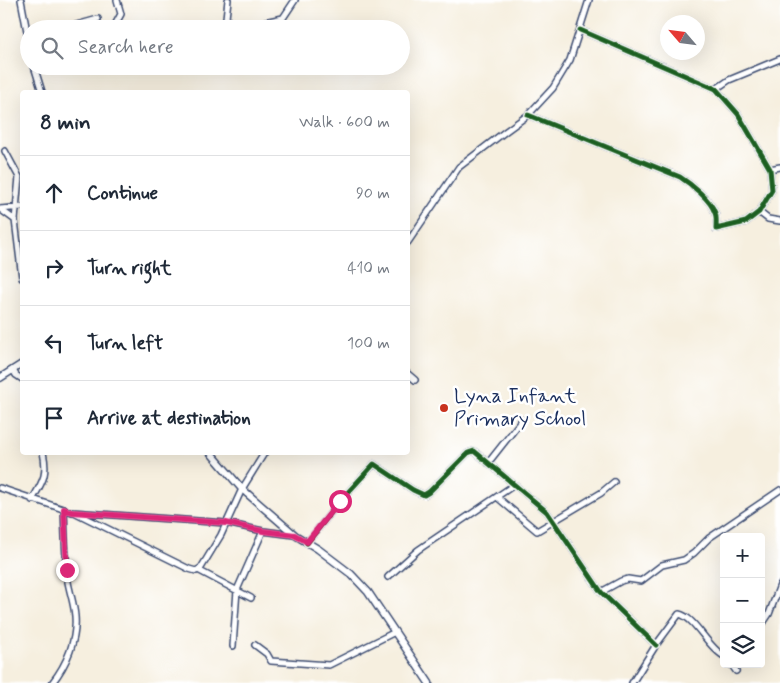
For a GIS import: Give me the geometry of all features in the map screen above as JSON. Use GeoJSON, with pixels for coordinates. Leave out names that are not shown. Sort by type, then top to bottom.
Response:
{"type":"FeatureCollection","features":[{"type":"Feature","properties":{"kind":"main road"},"geometry":{"type":"LineString","coordinates":[[0,378],[20,365]]}},
{"type":"Feature","properties":{"kind":"main road"},"geometry":{"type":"LineString","coordinates":[[213,455],[242,489],[295,535],[351,574],[368,592],[429,683]]}},
{"type":"Feature","properties":{"kind":"street"},"geometry":{"type":"LineString","coordinates":[[21,0],[25,20]]}},
{"type":"Feature","properties":{"kind":"street"},"geometry":{"type":"LineString","coordinates":[[117,0],[121,14],[118,20]]}},
{"type":"Feature","properties":{"kind":"street"},"geometry":{"type":"LineString","coordinates":[[226,20],[228,0]]}},
{"type":"Feature","properties":{"kind":"street"},"geometry":{"type":"LineString","coordinates":[[273,20],[283,18],[295,0]]}},
{"type":"Feature","properties":{"kind":"street"},"geometry":{"type":"LineString","coordinates":[[410,239],[459,167],[528,115],[553,88],[570,60],[589,0]]}},
{"type":"Feature","properties":{"kind":"street"},"geometry":{"type":"LineString","coordinates":[[528,115],[680,177],[692,185],[712,207],[716,214],[716,229],[742,224],[758,212],[772,190],[770,169],[738,114],[716,88],[580,30]]}},
{"type":"Feature","properties":{"kind":"street"},"geometry":{"type":"LineString","coordinates":[[716,88],[729,80],[780,59]]}},
{"type":"Feature","properties":{"kind":"street"},"geometry":{"type":"LineString","coordinates":[[37,75],[41,90]]}},
{"type":"Feature","properties":{"kind":"street"},"geometry":{"type":"LineString","coordinates":[[4,151],[19,177],[20,207],[16,220],[20,252]]}},
{"type":"Feature","properties":{"kind":"street"},"geometry":{"type":"LineString","coordinates":[[770,169],[780,167]]}},
{"type":"Feature","properties":{"kind":"street"},"geometry":{"type":"LineString","coordinates":[[0,209],[20,207]]}},
{"type":"Feature","properties":{"kind":"street"},"geometry":{"type":"LineString","coordinates":[[0,209],[16,220]]}},
{"type":"Feature","properties":{"kind":"street"},"geometry":{"type":"LineString","coordinates":[[758,212],[768,219],[780,221]]}},
{"type":"Feature","properties":{"kind":"street"},"geometry":{"type":"LineString","coordinates":[[13,370],[20,377]]}},
{"type":"Feature","properties":{"kind":"street"},"geometry":{"type":"LineString","coordinates":[[410,376],[415,380]]}},
{"type":"Feature","properties":{"kind":"street"},"geometry":{"type":"LineString","coordinates":[[488,463],[522,420]]}},
{"type":"Feature","properties":{"kind":"street"},"geometry":{"type":"LineString","coordinates":[[307,542],[340,501],[374,464],[413,490],[424,495],[471,451],[476,453],[547,512],[601,592],[656,645]]}},
{"type":"Feature","properties":{"kind":"street"},"geometry":{"type":"LineString","coordinates":[[32,500],[46,473],[43,455]]}},
{"type":"Feature","properties":{"kind":"street"},"geometry":{"type":"LineString","coordinates":[[198,570],[221,535],[242,489],[263,455]]}},
{"type":"Feature","properties":{"kind":"street"},"geometry":{"type":"LineString","coordinates":[[497,497],[536,530],[554,522],[614,482]]}},
{"type":"Feature","properties":{"kind":"street"},"geometry":{"type":"LineString","coordinates":[[388,577],[418,550],[514,485]]}},
{"type":"Feature","properties":{"kind":"street"},"geometry":{"type":"LineString","coordinates":[[0,488],[72,512],[189,569],[198,570],[251,598]]}},
{"type":"Feature","properties":{"kind":"street"},"geometry":{"type":"LineString","coordinates":[[601,592],[621,581],[641,581],[662,565],[684,560],[709,538],[780,490]]}},
{"type":"Feature","properties":{"kind":"street"},"geometry":{"type":"LineString","coordinates":[[52,683],[70,652],[75,627],[75,614],[66,556],[64,509]]}},
{"type":"Feature","properties":{"kind":"street"},"geometry":{"type":"LineString","coordinates":[[72,512],[226,523],[263,531],[295,535]]}},
{"type":"Feature","properties":{"kind":"street"},"geometry":{"type":"LineString","coordinates":[[233,646],[237,590],[263,531]]}},
{"type":"Feature","properties":{"kind":"street"},"geometry":{"type":"LineString","coordinates":[[763,623],[769,614],[780,585]]}},
{"type":"Feature","properties":{"kind":"street"},"geometry":{"type":"LineString","coordinates":[[632,683],[656,645],[680,614],[690,621],[702,636],[720,652]]}},
{"type":"Feature","properties":{"kind":"street"},"geometry":{"type":"LineString","coordinates":[[256,646],[271,661],[326,666],[395,632]]}},
{"type":"Feature","properties":{"kind":"cycle path"},"geometry":{"type":"LineString","coordinates":[[528,115],[680,177],[695,188],[713,208],[716,215],[716,229],[746,222],[759,212],[772,190],[770,169],[738,114],[716,89],[580,30]]}},
{"type":"Feature","properties":{"kind":"cycle path"},"geometry":{"type":"LineString","coordinates":[[307,543],[340,501],[374,464],[413,490],[424,495],[468,453],[474,451],[547,512],[601,592],[656,645]]}},
{"type":"Feature","properties":{"kind":"place","name":"Lyna Infant Primary School"},"geometry":{"type":"Point","coordinates":[444,408]}},
{"type":"Feature","properties":{"kind":"route"},"geometry":{"type":"LineString","coordinates":[[67,570],[64,509],[72,512],[226,523],[263,531],[295,535],[307,542],[340,501]]}}]}
